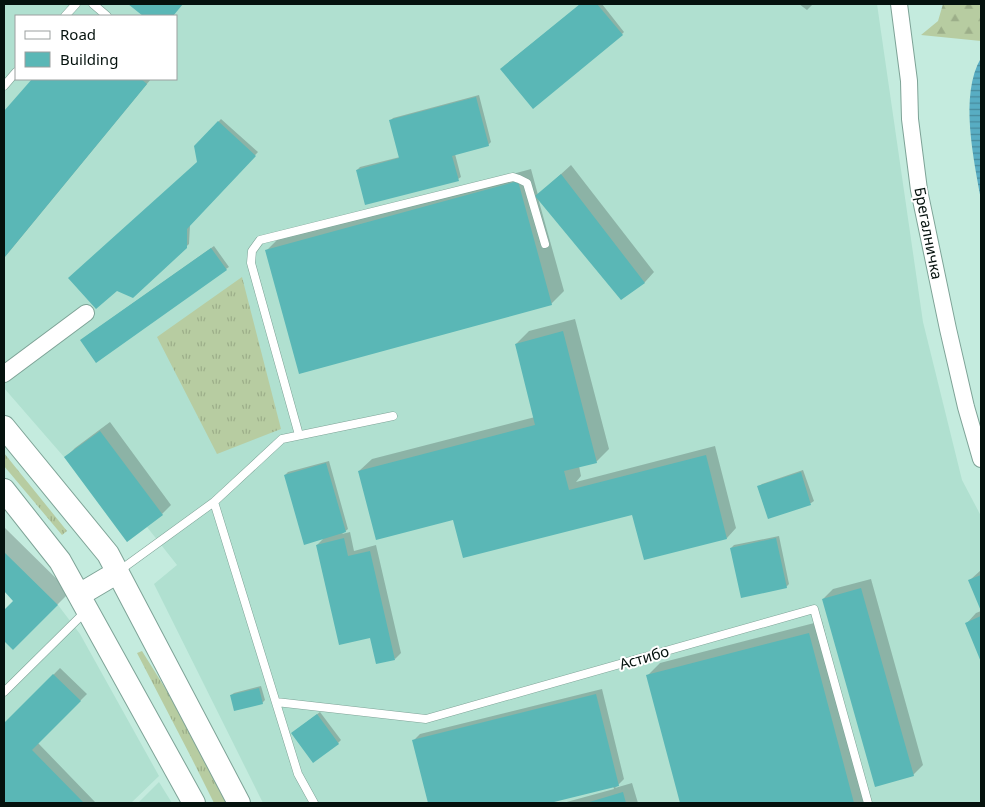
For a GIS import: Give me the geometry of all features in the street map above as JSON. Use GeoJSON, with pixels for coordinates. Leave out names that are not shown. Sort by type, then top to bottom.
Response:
{"type":"FeatureCollection","features":[{"type":"Feature","properties":{"kind":"main road"},"geometry":{"type":"LineString","coordinates":[[4,427],[108,554],[239,803]]}},
{"type":"Feature","properties":{"kind":"main road"},"geometry":{"type":"LineString","coordinates":[[4,490],[60,561],[194,803]]}},
{"type":"Feature","properties":{"kind":"main road"},"geometry":{"type":"LineString","coordinates":[[83,603],[118,572]]}},
{"type":"Feature","properties":{"kind":"street","name":"Брегалничка"},"geometry":{"type":"LineString","coordinates":[[899,4],[909,81],[910,119],[919,190],[948,330],[966,407],[981,459]]}},
{"type":"Feature","properties":{"kind":"street"},"geometry":{"type":"LineString","coordinates":[[4,374],[86,313]]}},
{"type":"Feature","properties":{"kind":"lane"},"geometry":{"type":"LineString","coordinates":[[66,15],[76,4]]}},
{"type":"Feature","properties":{"kind":"lane"},"geometry":{"type":"LineString","coordinates":[[92,4],[106,15]]}},
{"type":"Feature","properties":{"kind":"lane"},"geometry":{"type":"LineString","coordinates":[[4,86],[15,73]]}},
{"type":"Feature","properties":{"kind":"lane"},"geometry":{"type":"LineString","coordinates":[[299,435],[251,263],[252,251],[260,240],[512,178],[520,178],[527,183],[544,244]]}},
{"type":"Feature","properties":{"kind":"lane"},"geometry":{"type":"LineString","coordinates":[[118,572],[214,502],[282,439],[393,416]]}},
{"type":"Feature","properties":{"kind":"lane"},"geometry":{"type":"LineString","coordinates":[[214,502],[298,774],[314,803]]}},
{"type":"Feature","properties":{"kind":"lane"},"geometry":{"type":"LineString","coordinates":[[4,692],[83,603]]}},
{"type":"Feature","properties":{"kind":"lane","name":"Астибо"},"geometry":{"type":"LineString","coordinates":[[276,702],[426,719],[814,609],[868,803]]}},
{"type":"Feature","properties":{"kind":"shaded area"},"geometry":{"type":"Polygon","coordinates":[[[4,4],[877,4],[923,322],[962,480],[981,516],[981,803],[263,803],[154,584],[177,565],[147,527],[127,542],[64,457],[4,388],[4,4]]]}},
{"type":"Feature","properties":{"kind":"shaded area"},"geometry":{"type":"Polygon","coordinates":[[[58,605],[80,634],[159,776],[131,803],[4,803],[4,641],[13,650],[58,605]]]}},
{"type":"Feature","properties":{"kind":"shaded area"},"geometry":{"type":"Polygon","coordinates":[[[159,782],[172,803],[138,803],[159,782]]]}},
{"type":"Feature","properties":{"kind":"green space"},"geometry":{"type":"Polygon","coordinates":[[[943,4],[981,4],[981,41],[921,35],[938,21],[943,4]]]}},
{"type":"Feature","properties":{"kind":"green space"},"geometry":{"type":"Polygon","coordinates":[[[242,277],[281,429],[217,454],[157,337],[242,277]]]}},
{"type":"Feature","properties":{"kind":"green space"},"geometry":{"type":"Polygon","coordinates":[[[4,453],[67,531],[62,535],[4,466],[4,453]]]}},
{"type":"Feature","properties":{"kind":"green space"},"geometry":{"type":"Polygon","coordinates":[[[142,651],[205,752],[228,803],[214,803],[137,653],[142,651]]]}},
{"type":"Feature","properties":{"kind":"water"},"geometry":{"type":"Polygon","coordinates":[[[981,58],[981,200],[972,147],[969,109],[974,73],[981,58]]]}},
{"type":"Feature","properties":{"kind":"building"},"geometry":{"type":"Polygon","coordinates":[[[128,4],[183,4],[174,15],[142,15],[128,4]]]}},
{"type":"Feature","properties":{"kind":"building"},"geometry":{"type":"Polygon","coordinates":[[[580,4],[597,4],[623,35],[533,109],[500,69],[580,4]]]}},
{"type":"Feature","properties":{"kind":"building"},"geometry":{"type":"Polygon","coordinates":[[[31,80],[142,80],[147,84],[4,258],[4,111],[31,80]]]}},
{"type":"Feature","properties":{"kind":"building"},"geometry":{"type":"Polygon","coordinates":[[[476,97],[489,146],[452,156],[459,181],[365,205],[356,170],[399,158],[389,120],[476,97]]]}},
{"type":"Feature","properties":{"kind":"building"},"geometry":{"type":"Polygon","coordinates":[[[218,121],[256,156],[187,229],[187,248],[133,298],[117,291],[96,309],[68,278],[197,162],[194,146],[218,121]]]}},
{"type":"Feature","properties":{"kind":"building"},"geometry":{"type":"Polygon","coordinates":[[[561,174],[645,283],[621,300],[535,196],[561,174]]]}},
{"type":"Feature","properties":{"kind":"building"},"geometry":{"type":"Polygon","coordinates":[[[518,181],[552,305],[299,374],[265,250],[518,181]]]}},
{"type":"Feature","properties":{"kind":"building"},"geometry":{"type":"Polygon","coordinates":[[[211,248],[227,270],[96,363],[80,340],[211,248]]]}},
{"type":"Feature","properties":{"kind":"building"},"geometry":{"type":"Polygon","coordinates":[[[563,331],[597,463],[564,471],[569,490],[706,455],[727,539],[644,560],[632,515],[463,558],[453,520],[376,540],[358,471],[535,425],[515,344],[563,331]]]}},
{"type":"Feature","properties":{"kind":"building"},"geometry":{"type":"Polygon","coordinates":[[[100,431],[163,515],[127,542],[64,457],[100,431]]]}},
{"type":"Feature","properties":{"kind":"building"},"geometry":{"type":"Polygon","coordinates":[[[326,463],[346,532],[304,545],[284,475],[326,463]]]}},
{"type":"Feature","properties":{"kind":"building"},"geometry":{"type":"Polygon","coordinates":[[[801,472],[811,505],[768,519],[757,486],[801,472]]]}},
{"type":"Feature","properties":{"kind":"building"},"geometry":{"type":"Polygon","coordinates":[[[344,538],[348,556],[370,551],[395,660],[376,664],[370,638],[339,645],[316,545],[344,538]]]}},
{"type":"Feature","properties":{"kind":"building"},"geometry":{"type":"Polygon","coordinates":[[[776,538],[787,588],[741,598],[730,548],[776,538]]]}},
{"type":"Feature","properties":{"kind":"building"},"geometry":{"type":"Polygon","coordinates":[[[4,552],[58,605],[13,650],[4,641],[4,610],[13,601],[4,591],[4,552]]]}},
{"type":"Feature","properties":{"kind":"building"},"geometry":{"type":"Polygon","coordinates":[[[981,575],[981,611],[968,580],[981,575]]]}},
{"type":"Feature","properties":{"kind":"building"},"geometry":{"type":"Polygon","coordinates":[[[861,588],[914,776],[875,787],[822,599],[861,588]]]}},
{"type":"Feature","properties":{"kind":"building"},"geometry":{"type":"Polygon","coordinates":[[[981,616],[981,662],[965,623],[981,616]]]}},
{"type":"Feature","properties":{"kind":"building"},"geometry":{"type":"Polygon","coordinates":[[[809,633],[854,803],[680,803],[646,675],[809,633]]]}},
{"type":"Feature","properties":{"kind":"building"},"geometry":{"type":"Polygon","coordinates":[[[53,674],[81,701],[32,750],[84,803],[4,803],[4,723],[53,674]]]}},
{"type":"Feature","properties":{"kind":"building"},"geometry":{"type":"Polygon","coordinates":[[[259,688],[263,704],[234,711],[230,695],[259,688]]]}},
{"type":"Feature","properties":{"kind":"building"},"geometry":{"type":"Polygon","coordinates":[[[596,694],[619,786],[550,803],[428,803],[412,740],[596,694]]]}},
{"type":"Feature","properties":{"kind":"building"},"geometry":{"type":"Polygon","coordinates":[[[317,714],[339,744],[313,763],[291,733],[317,714]]]}},
{"type":"Feature","properties":{"kind":"building"},"geometry":{"type":"Polygon","coordinates":[[[623,792],[626,803],[586,803],[623,792]]]}}]}
